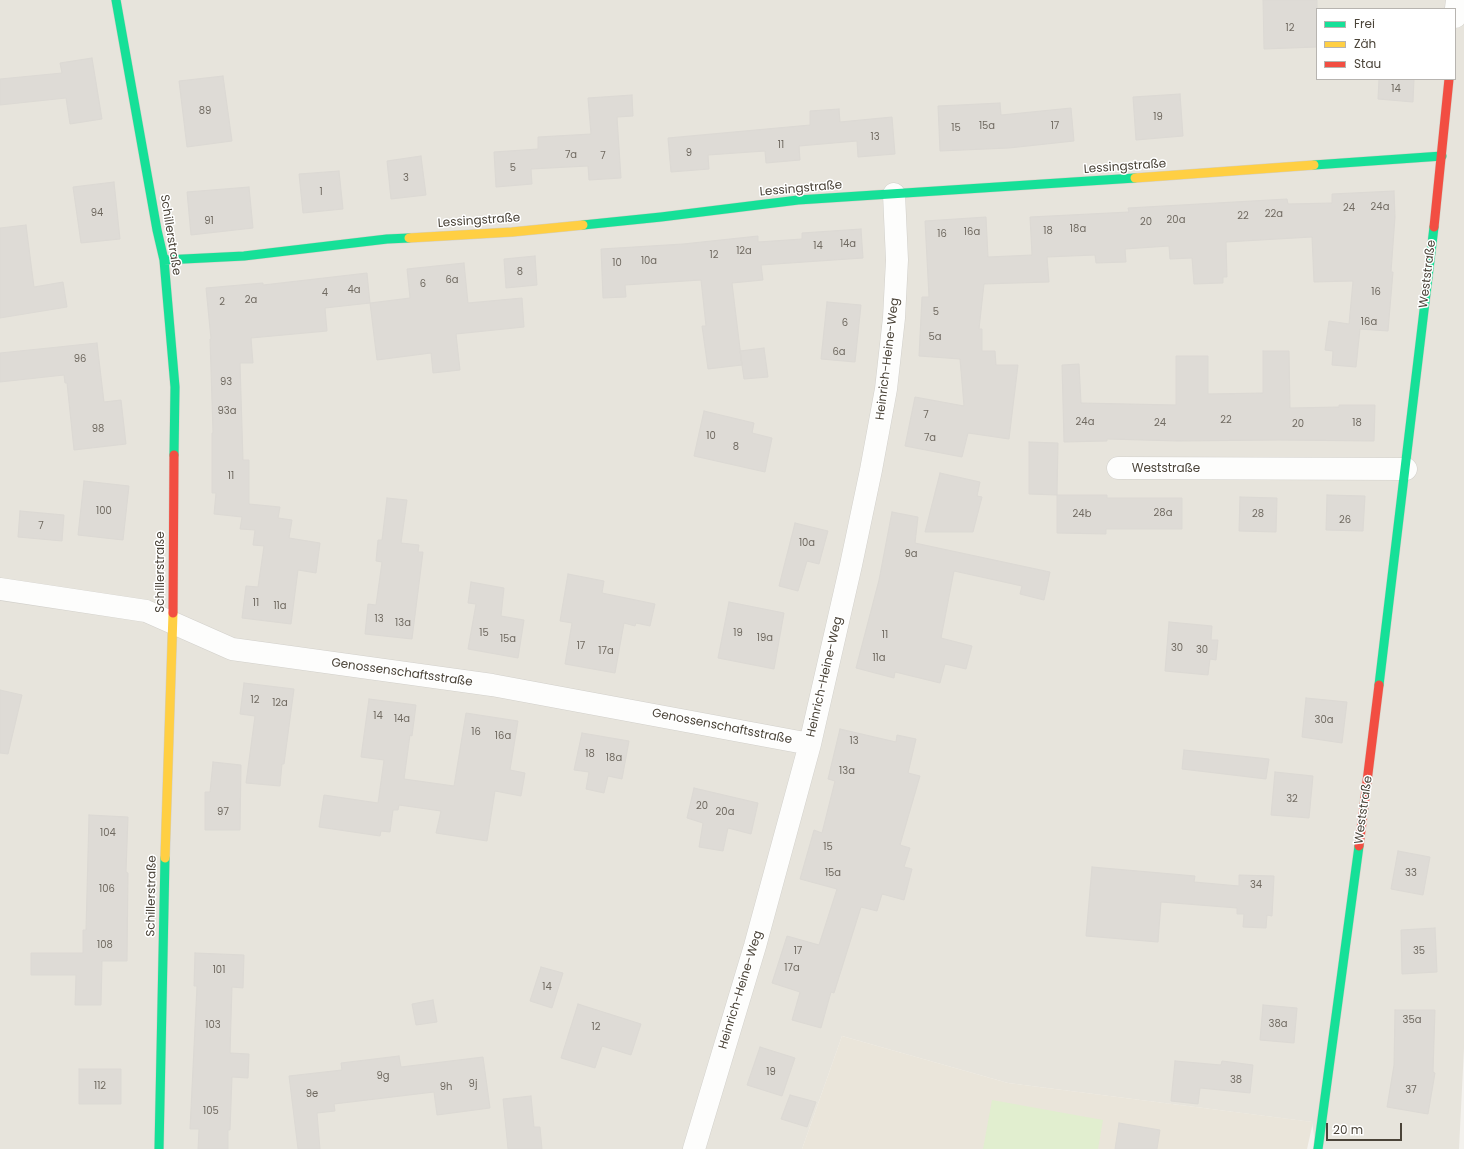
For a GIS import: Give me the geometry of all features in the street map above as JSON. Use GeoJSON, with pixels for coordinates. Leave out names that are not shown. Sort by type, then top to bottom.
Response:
{"type":"FeatureCollection","features":[{"type":"Feature","properties":{"kind":"street","name":"Schillerstraße"},"geometry":{"type":"LineString","coordinates":[[116,0],[157,230],[164,260],[175,387],[173,622],[167,789],[159,1149]]}},
{"type":"Feature","properties":{"kind":"street","name":"Weststraße"},"geometry":{"type":"LineString","coordinates":[[1318,1149],[1370,765],[1406,470],[1442,156],[1449,80]]}},
{"type":"Feature","properties":{"kind":"street","name":"Lessingstraße"},"geometry":{"type":"LineString","coordinates":[[164,260],[244,256],[386,239],[512,232],[662,217],[798,200],[1442,156]]}},
{"type":"Feature","properties":{"kind":"street","name":"Heinrich-Heine-Weg"},"geometry":{"type":"LineString","coordinates":[[694,1149],[755,946],[810,744],[853,557],[886,389],[896,290],[897,260],[894,194]]}},
{"type":"Feature","properties":{"kind":"street","name":"Weststraße"},"geometry":{"type":"LineString","coordinates":[[1118,468],[1406,470]]}},
{"type":"Feature","properties":{"kind":"street","name":"Genossenschaftsstraße"},"geometry":{"type":"LineString","coordinates":[[0,589],[146,611],[232,649],[492,685],[810,744]]}},
{"type":"Feature","properties":{"kind":"shaded area"},"geometry":{"type":"Polygon","coordinates":[[[0,0],[1464,0],[1464,1048],[1459,1149],[1316,1149],[1312,1122],[1008,1083],[842,1036],[802,1149],[0,1149],[0,0]]]}},
{"type":"Feature","properties":{"kind":"shaded area"},"geometry":{"type":"Polygon","coordinates":[[[842,1036],[1008,1083],[1313,1122],[1307,1149],[802,1149],[842,1036]]]}},
{"type":"Feature","properties":{"kind":"green space"},"geometry":{"type":"Polygon","coordinates":[[[992,1100],[1103,1120],[1098,1149],[983,1149],[992,1100]]]}},
{"type":"Feature","properties":{"kind":"building"},"geometry":{"type":"Polygon","coordinates":[[[1263,0],[1317,0],[1316,47],[1264,49],[1263,0]]]}},
{"type":"Feature","properties":{"kind":"building"},"geometry":{"type":"Polygon","coordinates":[[[92,58],[102,119],[70,124],[66,98],[0,105],[0,79],[62,73],[60,63],[92,58]]]}},
{"type":"Feature","properties":{"kind":"building"},"geometry":{"type":"Polygon","coordinates":[[[223,76],[232,141],[187,147],[179,81],[223,76]]]}},
{"type":"Feature","properties":{"kind":"building"},"geometry":{"type":"Polygon","coordinates":[[[1379,80],[1414,80],[1413,102],[1378,99],[1379,80]]]}},
{"type":"Feature","properties":{"kind":"building"},"geometry":{"type":"Polygon","coordinates":[[[1180,94],[1183,136],[1136,140],[1133,97],[1180,94]]]}},
{"type":"Feature","properties":{"kind":"building"},"geometry":{"type":"Polygon","coordinates":[[[632,95],[633,116],[617,117],[621,178],[589,180],[588,166],[531,169],[532,184],[496,187],[494,152],[538,149],[538,137],[591,134],[588,98],[632,95]]]}},
{"type":"Feature","properties":{"kind":"building"},"geometry":{"type":"Polygon","coordinates":[[[1000,103],[1001,115],[1071,108],[1074,141],[1009,148],[940,151],[938,106],[1000,103]]]}},
{"type":"Feature","properties":{"kind":"building"},"geometry":{"type":"Polygon","coordinates":[[[839,109],[840,122],[892,117],[895,154],[858,157],[857,141],[799,146],[800,160],[766,163],[765,151],[708,155],[709,169],[671,172],[668,138],[810,125],[810,111],[839,109]]]}},
{"type":"Feature","properties":{"kind":"building"},"geometry":{"type":"Polygon","coordinates":[[[421,156],[426,195],[391,199],[387,161],[421,156]]]}},
{"type":"Feature","properties":{"kind":"building"},"geometry":{"type":"Polygon","coordinates":[[[339,171],[343,209],[303,213],[299,174],[339,171]]]}},
{"type":"Feature","properties":{"kind":"building"},"geometry":{"type":"Polygon","coordinates":[[[114,182],[120,239],[81,243],[73,187],[114,182]]]}},
{"type":"Feature","properties":{"kind":"building"},"geometry":{"type":"Polygon","coordinates":[[[249,187],[253,228],[191,235],[187,192],[249,187]]]}},
{"type":"Feature","properties":{"kind":"building"},"geometry":{"type":"Polygon","coordinates":[[[1394,191],[1395,217],[1391,272],[1393,272],[1388,331],[1360,329],[1356,367],[1332,365],[1333,351],[1325,350],[1329,321],[1349,324],[1353,281],[1314,282],[1312,237],[1226,242],[1227,277],[1223,277],[1223,283],[1194,284],[1192,258],[1170,259],[1169,246],[1125,249],[1126,262],[1096,263],[1095,255],[1047,257],[1049,282],[984,284],[979,329],[982,329],[982,351],[995,351],[996,365],[1018,365],[1009,439],[968,433],[962,457],[905,446],[915,397],[964,406],[960,359],[919,356],[922,297],[929,297],[925,221],[986,217],[988,257],[1032,255],[1030,217],[1129,212],[1128,208],[1287,199],[1288,204],[1332,203],[1332,194],[1394,191]]]}},
{"type":"Feature","properties":{"kind":"building"},"geometry":{"type":"Polygon","coordinates":[[[26,225],[34,287],[63,282],[67,307],[0,318],[0,228],[26,225]]]}},
{"type":"Feature","properties":{"kind":"building"},"geometry":{"type":"Polygon","coordinates":[[[861,229],[863,258],[761,265],[763,280],[732,283],[742,365],[708,369],[702,326],[706,326],[701,280],[625,285],[626,297],[603,298],[601,249],[683,244],[758,236],[758,242],[802,239],[802,233],[861,229]]]}},
{"type":"Feature","properties":{"kind":"building"},"geometry":{"type":"Polygon","coordinates":[[[535,256],[537,285],[506,288],[504,259],[535,256]]]}},
{"type":"Feature","properties":{"kind":"building"},"geometry":{"type":"Polygon","coordinates":[[[464,263],[468,303],[522,298],[524,327],[456,334],[460,370],[433,373],[431,353],[377,360],[370,303],[410,298],[407,269],[464,263]]]}},
{"type":"Feature","properties":{"kind":"building"},"geometry":{"type":"Polygon","coordinates":[[[367,273],[370,303],[325,308],[327,331],[251,338],[253,363],[240,363],[243,460],[249,460],[249,504],[280,507],[278,518],[292,520],[289,538],[320,543],[316,573],[298,570],[291,624],[242,618],[246,586],[258,587],[264,546],[253,545],[255,530],[240,529],[242,517],[214,514],[216,493],[212,493],[213,433],[211,339],[206,288],[263,283],[263,285],[367,273]]]}},
{"type":"Feature","properties":{"kind":"building"},"geometry":{"type":"Polygon","coordinates":[[[827,302],[861,305],[855,362],[821,359],[827,302]]]}},
{"type":"Feature","properties":{"kind":"building"},"geometry":{"type":"Polygon","coordinates":[[[97,343],[104,402],[121,400],[126,444],[74,450],[67,383],[65,383],[64,375],[0,382],[0,353],[97,343]]]}},
{"type":"Feature","properties":{"kind":"building"},"geometry":{"type":"Polygon","coordinates":[[[764,348],[768,377],[744,379],[740,351],[764,348]]]}},
{"type":"Feature","properties":{"kind":"building"},"geometry":{"type":"Polygon","coordinates":[[[1263,351],[1289,351],[1290,408],[1339,407],[1339,405],[1375,405],[1374,441],[1178,441],[1107,439],[1107,441],[1064,442],[1062,365],[1079,364],[1081,403],[1176,405],[1176,356],[1208,356],[1208,394],[1263,393],[1263,351]]]}},
{"type":"Feature","properties":{"kind":"building"},"geometry":{"type":"Polygon","coordinates":[[[704,411],[754,423],[752,433],[772,438],[765,472],[694,456],[704,411]]]}},
{"type":"Feature","properties":{"kind":"building"},"geometry":{"type":"Polygon","coordinates":[[[1029,442],[1058,443],[1057,495],[1029,494],[1029,442]]]}},
{"type":"Feature","properties":{"kind":"building"},"geometry":{"type":"Polygon","coordinates":[[[940,473],[980,482],[977,496],[982,497],[973,532],[925,532],[940,473]]]}},
{"type":"Feature","properties":{"kind":"building"},"geometry":{"type":"Polygon","coordinates":[[[84,481],[129,486],[123,540],[78,535],[84,481]]]}},
{"type":"Feature","properties":{"kind":"building"},"geometry":{"type":"Polygon","coordinates":[[[1057,495],[1107,495],[1107,498],[1182,498],[1182,529],[1106,529],[1106,534],[1057,533],[1057,495]]]}},
{"type":"Feature","properties":{"kind":"building"},"geometry":{"type":"Polygon","coordinates":[[[1327,495],[1365,496],[1363,531],[1326,530],[1327,495]]]}},
{"type":"Feature","properties":{"kind":"building"},"geometry":{"type":"Polygon","coordinates":[[[1240,497],[1277,498],[1276,532],[1239,531],[1240,497]]]}},
{"type":"Feature","properties":{"kind":"building"},"geometry":{"type":"Polygon","coordinates":[[[387,498],[407,500],[401,543],[419,545],[418,552],[423,552],[412,639],[365,634],[368,604],[376,605],[382,562],[376,561],[378,540],[382,540],[387,498]]]}},
{"type":"Feature","properties":{"kind":"building"},"geometry":{"type":"Polygon","coordinates":[[[20,511],[64,515],[62,541],[18,537],[20,511]]]}},
{"type":"Feature","properties":{"kind":"building"},"geometry":{"type":"Polygon","coordinates":[[[892,512],[918,517],[915,543],[1050,572],[1044,600],[1020,594],[1022,586],[954,571],[941,638],[972,646],[966,669],[945,664],[940,683],[895,672],[894,678],[856,668],[879,580],[892,512]]]}},
{"type":"Feature","properties":{"kind":"building"},"geometry":{"type":"Polygon","coordinates":[[[795,523],[828,531],[819,564],[807,561],[798,591],[779,586],[795,523]]]}},
{"type":"Feature","properties":{"kind":"building"},"geometry":{"type":"Polygon","coordinates":[[[568,574],[604,581],[602,593],[655,604],[650,626],[636,623],[635,626],[624,623],[615,673],[565,664],[572,623],[560,621],[568,574]]]}},
{"type":"Feature","properties":{"kind":"building"},"geometry":{"type":"Polygon","coordinates":[[[471,582],[504,588],[501,616],[524,620],[518,658],[468,649],[476,604],[468,603],[471,582]]]}},
{"type":"Feature","properties":{"kind":"building"},"geometry":{"type":"Polygon","coordinates":[[[729,602],[784,613],[774,669],[718,658],[729,602]]]}},
{"type":"Feature","properties":{"kind":"building"},"geometry":{"type":"Polygon","coordinates":[[[1169,622],[1212,626],[1211,640],[1218,640],[1216,660],[1210,659],[1208,675],[1165,671],[1169,622]]]}},
{"type":"Feature","properties":{"kind":"building"},"geometry":{"type":"Polygon","coordinates":[[[244,683],[294,689],[280,786],[246,783],[255,716],[240,714],[244,683]]]}},
{"type":"Feature","properties":{"kind":"building"},"geometry":{"type":"Polygon","coordinates":[[[0,690],[22,695],[8,754],[0,753],[0,690]]]}},
{"type":"Feature","properties":{"kind":"building"},"geometry":{"type":"Polygon","coordinates":[[[1306,698],[1347,702],[1342,743],[1302,737],[1306,698]]]}},
{"type":"Feature","properties":{"kind":"building"},"geometry":{"type":"Polygon","coordinates":[[[369,699],[416,705],[404,779],[454,786],[466,713],[518,721],[510,770],[525,773],[521,796],[495,791],[487,841],[436,833],[441,811],[399,805],[398,810],[393,810],[390,832],[381,831],[380,836],[319,827],[324,795],[378,803],[384,760],[361,757],[369,699]]]}},
{"type":"Feature","properties":{"kind":"building"},"geometry":{"type":"Polygon","coordinates":[[[840,729],[896,742],[897,735],[916,739],[908,773],[920,776],[900,845],[910,848],[904,867],[912,869],[904,900],[882,894],[877,911],[861,907],[834,993],[831,992],[821,1028],[792,1020],[800,992],[772,983],[787,936],[819,945],[837,889],[800,879],[814,830],[822,833],[835,781],[828,779],[840,729]]]}},
{"type":"Feature","properties":{"kind":"building"},"geometry":{"type":"Polygon","coordinates":[[[582,733],[629,741],[622,779],[608,776],[604,793],[586,789],[589,772],[574,770],[582,733]]]}},
{"type":"Feature","properties":{"kind":"building"},"geometry":{"type":"Polygon","coordinates":[[[1184,750],[1269,759],[1266,779],[1182,769],[1184,750]]]}},
{"type":"Feature","properties":{"kind":"building"},"geometry":{"type":"Polygon","coordinates":[[[213,762],[241,765],[240,830],[205,830],[205,792],[210,792],[213,762]]]}},
{"type":"Feature","properties":{"kind":"building"},"geometry":{"type":"Polygon","coordinates":[[[1275,772],[1313,776],[1309,818],[1271,815],[1275,772]]]}},
{"type":"Feature","properties":{"kind":"building"},"geometry":{"type":"Polygon","coordinates":[[[694,788],[758,803],[751,834],[728,828],[723,851],[699,847],[703,823],[687,818],[694,788]]]}},
{"type":"Feature","properties":{"kind":"building"},"geometry":{"type":"Polygon","coordinates":[[[89,815],[128,817],[126,872],[128,873],[127,961],[102,961],[101,1005],[75,1005],[76,975],[31,975],[31,953],[83,953],[83,930],[86,930],[89,815]]]}},
{"type":"Feature","properties":{"kind":"building"},"geometry":{"type":"Polygon","coordinates":[[[1398,851],[1430,857],[1423,895],[1391,889],[1398,851]]]}},
{"type":"Feature","properties":{"kind":"building"},"geometry":{"type":"Polygon","coordinates":[[[1092,867],[1195,876],[1194,882],[1239,886],[1239,875],[1274,876],[1272,916],[1267,915],[1266,928],[1243,927],[1244,914],[1237,914],[1237,908],[1161,902],[1158,942],[1086,936],[1092,867]]]}},
{"type":"Feature","properties":{"kind":"building"},"geometry":{"type":"Polygon","coordinates":[[[1435,928],[1437,972],[1402,974],[1401,930],[1435,928]]]}},
{"type":"Feature","properties":{"kind":"building"},"geometry":{"type":"Polygon","coordinates":[[[195,953],[244,955],[243,988],[232,987],[230,1053],[249,1054],[248,1078],[232,1077],[228,1149],[198,1149],[199,1129],[190,1129],[197,986],[194,986],[195,953]]]}},
{"type":"Feature","properties":{"kind":"building"},"geometry":{"type":"Polygon","coordinates":[[[541,967],[563,973],[552,1008],[530,1001],[541,967]]]}},
{"type":"Feature","properties":{"kind":"building"},"geometry":{"type":"Polygon","coordinates":[[[433,1000],[437,1022],[416,1025],[412,1004],[433,1000]]]}},
{"type":"Feature","properties":{"kind":"building"},"geometry":{"type":"Polygon","coordinates":[[[578,1004],[641,1024],[631,1055],[602,1046],[595,1068],[561,1058],[578,1004]]]}},
{"type":"Feature","properties":{"kind":"building"},"geometry":{"type":"Polygon","coordinates":[[[1263,1005],[1297,1008],[1294,1043],[1260,1040],[1263,1005]]]}},
{"type":"Feature","properties":{"kind":"building"},"geometry":{"type":"Polygon","coordinates":[[[1395,1010],[1435,1010],[1433,1072],[1435,1073],[1428,1114],[1387,1107],[1394,1065],[1395,1010]]]}},
{"type":"Feature","properties":{"kind":"building"},"geometry":{"type":"Polygon","coordinates":[[[760,1047],[795,1058],[782,1096],[747,1085],[760,1047]]]}},
{"type":"Feature","properties":{"kind":"building"},"geometry":{"type":"Polygon","coordinates":[[[399,1056],[401,1067],[483,1057],[490,1108],[437,1115],[434,1092],[334,1104],[335,1111],[317,1113],[320,1149],[298,1149],[289,1076],[342,1070],[341,1063],[399,1056]]]}},
{"type":"Feature","properties":{"kind":"building"},"geometry":{"type":"Polygon","coordinates":[[[1175,1061],[1221,1065],[1222,1061],[1253,1065],[1250,1093],[1200,1088],[1198,1104],[1171,1101],[1175,1061]]]}},
{"type":"Feature","properties":{"kind":"building"},"geometry":{"type":"Polygon","coordinates":[[[79,1069],[121,1069],[121,1104],[79,1104],[79,1069]]]}},
{"type":"Feature","properties":{"kind":"building"},"geometry":{"type":"Polygon","coordinates":[[[790,1095],[816,1102],[807,1127],[781,1119],[790,1095]]]}},
{"type":"Feature","properties":{"kind":"building"},"geometry":{"type":"Polygon","coordinates":[[[531,1096],[534,1127],[540,1127],[542,1149],[508,1149],[503,1099],[531,1096]]]}},
{"type":"Feature","properties":{"kind":"building"},"geometry":{"type":"Polygon","coordinates":[[[1119,1123],[1160,1130],[1157,1149],[1115,1149],[1119,1123]]]}},
{"type":"Feature","properties":{"kind":"traffic: fast"},"geometry":{"type":"LineString","coordinates":[[116,0],[157,230],[164,260],[175,387],[174,455]]}},
{"type":"Feature","properties":{"kind":"traffic: fast"},"geometry":{"type":"LineString","coordinates":[[1314,165],[1442,156]]}},
{"type":"Feature","properties":{"kind":"traffic: fast"},"geometry":{"type":"LineString","coordinates":[[583,225],[798,200],[1135,178]]}},
{"type":"Feature","properties":{"kind":"traffic: fast"},"geometry":{"type":"LineString","coordinates":[[1379,685],[1434,227]]}},
{"type":"Feature","properties":{"kind":"traffic: fast"},"geometry":{"type":"LineString","coordinates":[[164,260],[244,256],[387,239],[409,238]]}},
{"type":"Feature","properties":{"kind":"traffic: fast"},"geometry":{"type":"LineString","coordinates":[[1318,1149],[1359,846]]}},
{"type":"Feature","properties":{"kind":"traffic: fast"},"geometry":{"type":"LineString","coordinates":[[159,1149],[165,858]]}},
{"type":"Feature","properties":{"kind":"traffic: slow"},"geometry":{"type":"LineString","coordinates":[[1135,178],[1314,165]]}},
{"type":"Feature","properties":{"kind":"traffic: slow"},"geometry":{"type":"LineString","coordinates":[[409,238],[512,232],[583,225]]}},
{"type":"Feature","properties":{"kind":"traffic: slow"},"geometry":{"type":"LineString","coordinates":[[165,858],[173,613]]}},
{"type":"Feature","properties":{"kind":"traffic: jam"},"geometry":{"type":"LineString","coordinates":[[1434,227],[1449,80]]}},
{"type":"Feature","properties":{"kind":"traffic: jam"},"geometry":{"type":"LineString","coordinates":[[173,613],[174,455]]}},
{"type":"Feature","properties":{"kind":"traffic: jam"},"geometry":{"type":"LineString","coordinates":[[1359,846],[1379,685]]}}]}
